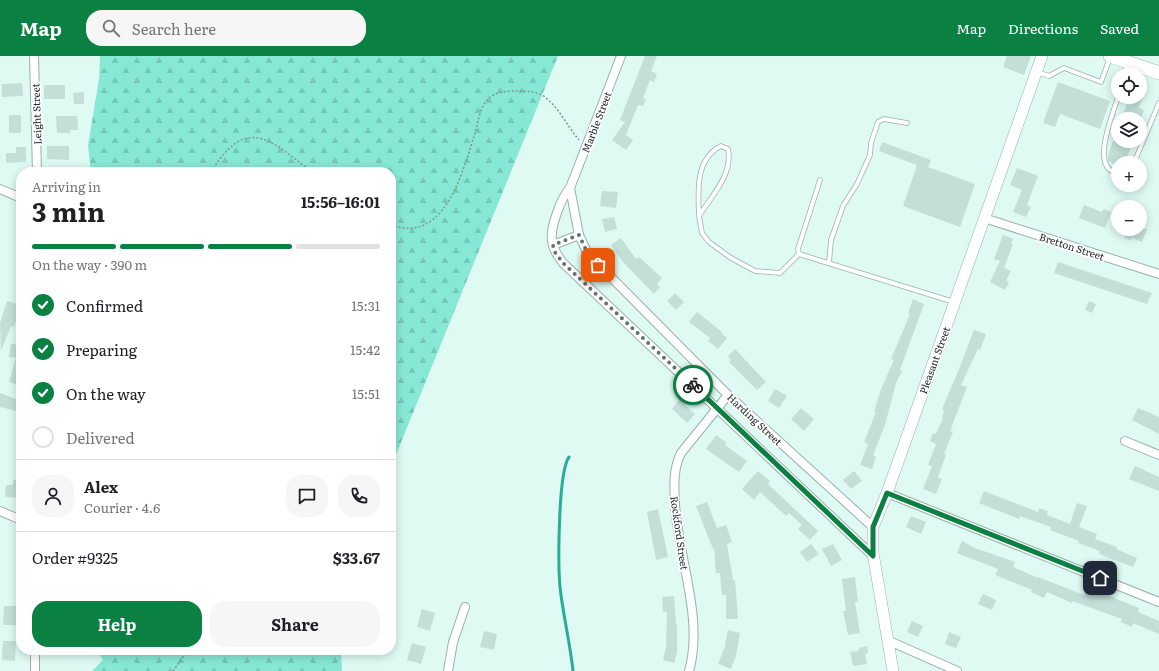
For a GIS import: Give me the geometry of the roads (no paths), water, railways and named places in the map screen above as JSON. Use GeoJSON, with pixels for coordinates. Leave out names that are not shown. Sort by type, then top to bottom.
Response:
{"type":"FeatureCollection","features":[{"type":"Feature","properties":{"kind":"main road"},"geometry":{"type":"LineString","coordinates":[[1110,56],[1159,73]]}},
{"type":"Feature","properties":{"kind":"street","name":"Leight Street"},"geometry":{"type":"LineString","coordinates":[[34,56],[37,167]]}},
{"type":"Feature","properties":{"kind":"street","name":"Marble Street"},"geometry":{"type":"LineString","coordinates":[[553,245],[552,230],[565,194],[570,188],[621,56]]}},
{"type":"Feature","properties":{"kind":"street","name":"Pleasant Street"},"geometry":{"type":"LineString","coordinates":[[893,671],[873,556],[873,527],[887,493],[1042,56]]}},
{"type":"Feature","properties":{"kind":"street"},"geometry":{"type":"LineString","coordinates":[[553,245],[579,235],[570,188]]}},
{"type":"Feature","properties":{"kind":"street"},"geometry":{"type":"LineString","coordinates":[[0,189],[16,196]]}},
{"type":"Feature","properties":{"kind":"street","name":"Bretton Street"},"geometry":{"type":"LineString","coordinates":[[984,218],[1159,274]]}},
{"type":"Feature","properties":{"kind":"street","name":"Harding Street"},"geometry":{"type":"LineString","coordinates":[[579,235],[588,254],[728,395],[873,527]]}},
{"type":"Feature","properties":{"kind":"street","name":"Harding Street"},"geometry":{"type":"LineString","coordinates":[[553,245],[554,251],[563,263],[873,556]]}},
{"type":"Feature","properties":{"kind":"street","name":"Rockford Street"},"geometry":{"type":"LineString","coordinates":[[689,671],[694,645],[692,620],[676,518],[674,486],[677,461],[681,453],[728,395]]}},
{"type":"Feature","properties":{"kind":"street"},"geometry":{"type":"LineString","coordinates":[[1125,441],[1159,455]]}},
{"type":"Feature","properties":{"kind":"street"},"geometry":{"type":"LineString","coordinates":[[887,493],[1159,602]]}},
{"type":"Feature","properties":{"kind":"street"},"geometry":{"type":"LineString","coordinates":[[0,511],[16,518]]}},
{"type":"Feature","properties":{"kind":"street"},"geometry":{"type":"LineString","coordinates":[[448,671],[453,642],[465,607]]}},
{"type":"Feature","properties":{"kind":"street"},"geometry":{"type":"LineString","coordinates":[[887,640],[957,671]]}},
{"type":"Feature","properties":{"kind":"street"},"geometry":{"type":"LineString","coordinates":[[35,655],[35,671]]}},
{"type":"Feature","properties":{"kind":"lane"},"geometry":{"type":"LineString","coordinates":[[1036,72],[1049,76],[1064,68],[1101,82],[1110,56]]}},
{"type":"Feature","properties":{"kind":"lane"},"geometry":{"type":"LineString","coordinates":[[1126,68],[1128,62]]}},
{"type":"Feature","properties":{"kind":"lane"},"geometry":{"type":"LineString","coordinates":[[1137,156],[1159,103]]}},
{"type":"Feature","properties":{"kind":"lane"},"geometry":{"type":"LineString","coordinates":[[1111,171],[1107,168],[1103,158],[1103,148],[1116,104]]}},
{"type":"Feature","properties":{"kind":"lane"},"geometry":{"type":"LineString","coordinates":[[829,263],[831,240],[843,206],[857,184],[870,155],[871,143],[878,122],[884,119],[907,123]]}},
{"type":"Feature","properties":{"kind":"lane"},"geometry":{"type":"LineString","coordinates":[[699,216],[727,171],[730,159],[728,149],[721,146],[711,151],[705,159],[700,174],[699,216],[702,233],[709,242],[731,258],[755,271],[780,273],[799,254]]}},
{"type":"Feature","properties":{"kind":"lane"},"geometry":{"type":"LineString","coordinates":[[799,254],[798,249],[820,180]]}},
{"type":"Feature","properties":{"kind":"lane"},"geometry":{"type":"LineString","coordinates":[[799,254],[954,302]]}},
{"type":"Feature","properties":{"kind":"waterway"},"geometry":{"type":"LineString","coordinates":[[569,457],[565,466],[561,499],[559,560],[561,597],[573,671]]}}]}
